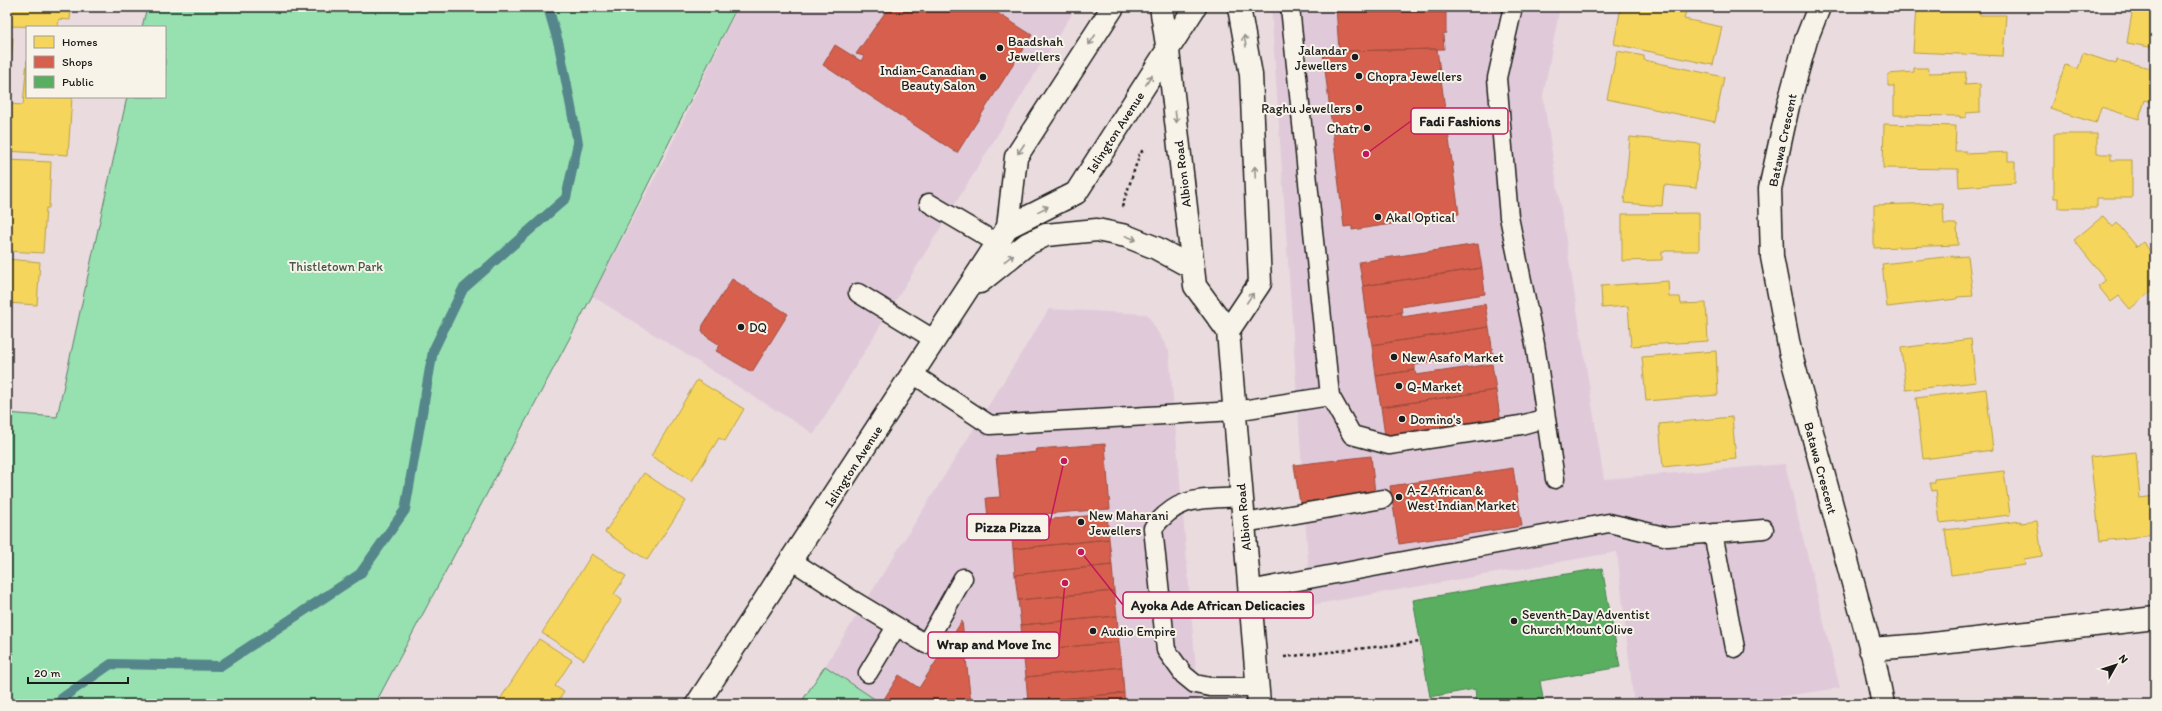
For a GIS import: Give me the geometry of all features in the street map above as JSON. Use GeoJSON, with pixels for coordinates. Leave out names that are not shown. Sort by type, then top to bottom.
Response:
{"type":"FeatureCollection","features":[{"type":"Feature","properties":{"kind":"main road","name":"Islington Avenue"},"geometry":{"type":"LineString","coordinates":[[697,704],[1003,235],[1016,157],[1113,7]]}},
{"type":"Feature","properties":{"kind":"main road","name":"Albion Road"},"geometry":{"type":"LineString","coordinates":[[1161,7],[1168,51],[1195,286],[1228,330],[1258,696]]}},
{"type":"Feature","properties":{"kind":"main road","name":"Islington Avenue"},"geometry":{"type":"LineString","coordinates":[[1003,235],[1076,193],[1195,7]]}},
{"type":"Feature","properties":{"kind":"main road"},"geometry":{"type":"LineString","coordinates":[[1228,330],[1260,283],[1250,75],[1239,7]]}},
{"type":"Feature","properties":{"kind":"main road","name":"Batawa Crescent"},"geometry":{"type":"LineString","coordinates":[[1819,7],[1806,40],[1788,106],[1770,189],[1772,257],[1790,351],[1870,649],[1883,704]]}},
{"type":"Feature","properties":{"kind":"main road"},"geometry":{"type":"LineString","coordinates":[[959,303],[992,271],[1027,244],[1046,235],[1097,230],[1112,232],[1156,248],[1193,268]]}},
{"type":"Feature","properties":{"kind":"main road"},"geometry":{"type":"LineString","coordinates":[[1870,649],[1924,645],[2155,618]]}},
{"type":"Feature","properties":{"kind":"lane"},"geometry":{"type":"LineString","coordinates":[[1290,7],[1330,396],[1352,435],[1389,445],[1521,425],[1546,418]]}},
{"type":"Feature","properties":{"kind":"lane"},"geometry":{"type":"LineString","coordinates":[[1513,7],[1497,78],[1509,217],[1535,344],[1555,479]]}},
{"type":"Feature","properties":{"kind":"lane"},"geometry":{"type":"LineString","coordinates":[[929,203],[1003,235]]}},
{"type":"Feature","properties":{"kind":"lane"},"geometry":{"type":"LineString","coordinates":[[858,292],[935,340]]}},
{"type":"Feature","properties":{"kind":"lane"},"geometry":{"type":"LineString","coordinates":[[913,374],[990,425],[1235,411],[1330,396]]}},
{"type":"Feature","properties":{"kind":"lane"},"geometry":{"type":"LineString","coordinates":[[1242,497],[1192,501],[1179,504],[1163,516],[1153,528],[1166,650],[1184,675],[1195,684],[1258,696]]}},
{"type":"Feature","properties":{"kind":"lane"},"geometry":{"type":"LineString","coordinates":[[1244,523],[1383,499]]}},
{"type":"Feature","properties":{"kind":"lane"},"geometry":{"type":"LineString","coordinates":[[1249,590],[1609,523],[1668,537],[1764,529]]}},
{"type":"Feature","properties":{"kind":"lane"},"geometry":{"type":"LineString","coordinates":[[1713,533],[1735,648]]}},
{"type":"Feature","properties":{"kind":"lane"},"geometry":{"type":"LineString","coordinates":[[791,560],[896,627],[926,644],[963,578]]}},
{"type":"Feature","properties":{"kind":"lane"},"geometry":{"type":"LineString","coordinates":[[868,672],[896,627]]}},
{"type":"Feature","properties":{"kind":"path"},"geometry":{"type":"LineString","coordinates":[[1120,212],[1138,156]]}},
{"type":"Feature","properties":{"kind":"path"},"geometry":{"type":"LineString","coordinates":[[1255,660],[1420,642]]}},
{"type":"Feature","properties":{"kind":"shaded area"},"geometry":{"type":"Polygon","coordinates":[[[738,7],[1076,7],[814,434],[592,296],[660,168],[738,7]]]}},
{"type":"Feature","properties":{"kind":"shaded area"},"geometry":{"type":"Polygon","coordinates":[[[1271,7],[1560,7],[1543,96],[1604,479],[1785,464],[1840,688],[1729,704],[1634,704],[1617,552],[1311,605],[1271,7]]]}},
{"type":"Feature","properties":{"kind":"shaded area"},"geometry":{"type":"Polygon","coordinates":[[[1049,309],[1147,314],[1169,351],[1199,704],[882,704],[825,666],[1049,309]]]}},
{"type":"Feature","properties":{"kind":"green space","name":"Thistletown Park"},"geometry":{"type":"Polygon","coordinates":[[[147,7],[737,7],[592,296],[375,704],[7,704],[7,413],[57,417],[127,98],[166,98],[166,26],[142,26],[147,7]]]}},
{"type":"Feature","properties":{"kind":"green space"},"geometry":{"type":"Polygon","coordinates":[[[825,666],[882,704],[800,704],[825,666]]]}},
{"type":"Feature","properties":{"kind":"building: Homes"},"geometry":{"type":"Polygon","coordinates":[[[7,7],[71,7],[70,20],[59,19],[58,26],[7,26],[7,7]]]}},
{"type":"Feature","properties":{"kind":"building: Homes"},"geometry":{"type":"Polygon","coordinates":[[[1621,7],[1687,7],[1684,19],[1722,27],[1713,65],[1614,44],[1621,7]]]}},
{"type":"Feature","properties":{"kind":"building: Homes"},"geometry":{"type":"Polygon","coordinates":[[[1916,7],[1980,7],[1980,15],[2006,15],[2003,56],[1913,52],[1916,7]]]}},
{"type":"Feature","properties":{"kind":"building: Homes"},"geometry":{"type":"Polygon","coordinates":[[[2133,7],[2155,7],[2155,48],[2127,43],[2133,7]]]}},
{"type":"Feature","properties":{"kind":"building: Homes"},"geometry":{"type":"Polygon","coordinates":[[[7,38],[13,38],[8,104],[23,105],[26,71],[26,98],[72,98],[68,155],[7,151],[7,38]]]}},
{"type":"Feature","properties":{"kind":"building: Homes"},"geometry":{"type":"Polygon","coordinates":[[[1617,51],[1644,56],[1644,60],[1724,77],[1715,122],[1607,99],[1617,51]]]}},
{"type":"Feature","properties":{"kind":"building: Homes"},"geometry":{"type":"Polygon","coordinates":[[[2083,53],[2116,64],[2117,60],[2155,69],[2155,91],[2152,102],[2145,100],[2139,119],[2101,107],[2096,123],[2050,109],[2065,65],[2078,69],[2083,53]]]}},
{"type":"Feature","properties":{"kind":"building: Homes"},"geometry":{"type":"Polygon","coordinates":[[[1914,68],[1928,68],[1929,73],[1966,72],[1965,85],[1980,84],[1980,112],[1966,113],[1966,117],[1960,118],[1960,116],[1894,115],[1894,86],[1888,86],[1888,74],[1914,72],[1914,68]]]}},
{"type":"Feature","properties":{"kind":"building: Homes"},"geometry":{"type":"Polygon","coordinates":[[[1884,124],[1956,126],[1955,151],[1966,151],[1966,154],[2008,152],[2008,161],[2015,161],[2015,183],[1959,187],[1958,169],[1883,168],[1884,124]]]}},
{"type":"Feature","properties":{"kind":"building: Homes"},"geometry":{"type":"Polygon","coordinates":[[[2054,134],[2097,134],[2097,154],[2111,154],[2111,160],[2132,160],[2132,198],[2097,198],[2097,208],[2058,208],[2058,198],[2054,198],[2054,134]]]}},
{"type":"Feature","properties":{"kind":"building: Homes"},"geometry":{"type":"Polygon","coordinates":[[[1630,137],[1700,144],[1696,188],[1664,185],[1662,206],[1624,203],[1630,137]]]}},
{"type":"Feature","properties":{"kind":"building: Homes"},"geometry":{"type":"Polygon","coordinates":[[[7,160],[51,162],[49,208],[46,208],[43,253],[7,251],[7,160]]]}},
{"type":"Feature","properties":{"kind":"building: Homes"},"geometry":{"type":"Polygon","coordinates":[[[1943,203],[1944,224],[1957,224],[1958,245],[1874,248],[1874,205],[1943,203]]]}},
{"type":"Feature","properties":{"kind":"building: Homes"},"geometry":{"type":"Polygon","coordinates":[[[1699,213],[1699,251],[1662,251],[1662,260],[1622,261],[1622,214],[1699,213]]]}},
{"type":"Feature","properties":{"kind":"building: Homes"},"geometry":{"type":"Polygon","coordinates":[[[2103,216],[2113,227],[2117,223],[2137,247],[2143,242],[2155,257],[2152,263],[2155,267],[2155,288],[2130,309],[2119,296],[2111,302],[2098,286],[2106,280],[2074,240],[2103,216]]]}},
{"type":"Feature","properties":{"kind":"building: Homes"},"geometry":{"type":"Polygon","coordinates":[[[1953,256],[1968,256],[1973,296],[1887,307],[1882,264],[1953,256]]]}},
{"type":"Feature","properties":{"kind":"building: Homes"},"geometry":{"type":"Polygon","coordinates":[[[7,259],[40,262],[37,305],[7,303],[7,259]]]}},
{"type":"Feature","properties":{"kind":"building: Homes"},"geometry":{"type":"Polygon","coordinates":[[[1668,281],[1669,297],[1680,297],[1681,304],[1706,303],[1708,341],[1631,346],[1628,306],[1602,308],[1601,286],[1668,281]]]}},
{"type":"Feature","properties":{"kind":"building: Homes"},"geometry":{"type":"Polygon","coordinates":[[[1971,339],[1976,382],[1906,390],[1901,348],[1971,339]]]}},
{"type":"Feature","properties":{"kind":"building: Homes"},"geometry":{"type":"Polygon","coordinates":[[[1716,351],[1718,395],[1646,401],[1642,357],[1716,351]]]}},
{"type":"Feature","properties":{"kind":"building: Homes"},"geometry":{"type":"Polygon","coordinates":[[[697,380],[744,409],[725,441],[719,438],[692,481],[651,456],[697,380]]]}},
{"type":"Feature","properties":{"kind":"building: Homes"},"geometry":{"type":"Polygon","coordinates":[[[1986,389],[1993,450],[1923,459],[1916,398],[1986,389]]]}},
{"type":"Feature","properties":{"kind":"building: Homes"},"geometry":{"type":"Polygon","coordinates":[[[1732,417],[1736,459],[1663,467],[1659,424],[1732,417]]]}},
{"type":"Feature","properties":{"kind":"building: Homes"},"geometry":{"type":"Polygon","coordinates":[[[2136,452],[2140,498],[2155,496],[2155,535],[2100,541],[2090,457],[2136,452]]]}},
{"type":"Feature","properties":{"kind":"building: Homes"},"geometry":{"type":"Polygon","coordinates":[[[2004,471],[2010,515],[1940,523],[1936,490],[1932,491],[1930,483],[1935,483],[1935,479],[2004,471]]]}},
{"type":"Feature","properties":{"kind":"building: Homes"},"geometry":{"type":"Polygon","coordinates":[[[644,473],[686,501],[647,560],[605,532],[644,473]]]}},
{"type":"Feature","properties":{"kind":"building: Homes"},"geometry":{"type":"Polygon","coordinates":[[[2021,521],[2021,523],[2037,521],[2042,556],[2024,559],[2025,565],[1951,575],[1945,530],[2021,521]]]}},
{"type":"Feature","properties":{"kind":"building: Homes"},"geometry":{"type":"Polygon","coordinates":[[[592,554],[626,576],[614,594],[622,600],[584,660],[542,633],[592,554]]]}},
{"type":"Feature","properties":{"kind":"building: Homes"},"geometry":{"type":"Polygon","coordinates":[[[539,639],[572,660],[555,686],[564,692],[556,704],[497,704],[539,639]]]}},
{"type":"Feature","properties":{"kind":"building: Homes"},"geometry":{"type":"Polygon","coordinates":[[[2042,699],[2042,704],[2019,704],[2018,702],[2042,699]]]}},
{"type":"Feature","properties":{"kind":"building: Shops"},"geometry":{"type":"Polygon","coordinates":[[[889,7],[988,7],[1032,35],[957,153],[823,65],[835,45],[861,61],[864,56],[856,54],[889,7]]]}},
{"type":"Feature","properties":{"kind":"building: Shops"},"geometry":{"type":"Polygon","coordinates":[[[1336,7],[1446,7],[1446,33],[1443,34],[1444,49],[1339,51],[1336,7]]]}},
{"type":"Feature","properties":{"kind":"building: Shops"},"geometry":{"type":"Polygon","coordinates":[[[1437,49],[1459,214],[1352,230],[1352,226],[1344,227],[1323,53],[1339,51],[1437,49]]]}},
{"type":"Feature","properties":{"kind":"building: Shops"},"geometry":{"type":"Polygon","coordinates":[[[1478,244],[1482,268],[1363,286],[1359,262],[1478,244]]]}},
{"type":"Feature","properties":{"kind":"building: Shops"},"geometry":{"type":"Polygon","coordinates":[[[1482,268],[1485,294],[1401,307],[1402,312],[1367,318],[1363,286],[1482,268]]]}},
{"type":"Feature","properties":{"kind":"building: Shops","name":"DQ"},"geometry":{"type":"Polygon","coordinates":[[[732,279],[788,314],[752,372],[716,351],[720,345],[706,336],[702,331],[703,325],[732,279]]]}},
{"type":"Feature","properties":{"kind":"building: Shops"},"geometry":{"type":"Polygon","coordinates":[[[1485,304],[1489,327],[1372,345],[1367,318],[1402,312],[1402,317],[1485,304]]]}},
{"type":"Feature","properties":{"kind":"building: Shops"},"geometry":{"type":"Polygon","coordinates":[[[1489,327],[1493,354],[1415,365],[1415,370],[1376,376],[1372,345],[1489,327]]]}},
{"type":"Feature","properties":{"kind":"building: Shops"},"geometry":{"type":"Polygon","coordinates":[[[1492,364],[1496,390],[1381,407],[1376,376],[1415,370],[1416,375],[1492,364]]]}},
{"type":"Feature","properties":{"kind":"building: Shops"},"geometry":{"type":"Polygon","coordinates":[[[1496,390],[1500,417],[1498,419],[1385,436],[1381,407],[1496,390]]]}},
{"type":"Feature","properties":{"kind":"building: Shops"},"geometry":{"type":"Polygon","coordinates":[[[1105,444],[1110,509],[988,518],[986,498],[1000,497],[996,456],[1037,452],[1036,449],[1105,444]]]}},
{"type":"Feature","properties":{"kind":"building: Shops"},"geometry":{"type":"Polygon","coordinates":[[[1371,456],[1375,493],[1300,503],[1294,465],[1371,456]]]}},
{"type":"Feature","properties":{"kind":"building: Shops"},"geometry":{"type":"Polygon","coordinates":[[[1513,468],[1522,526],[1399,544],[1390,486],[1513,468]]]}},
{"type":"Feature","properties":{"kind":"building: Shops"},"geometry":{"type":"Polygon","coordinates":[[[1107,514],[1109,539],[1013,549],[1010,523],[1107,514]]]}},
{"type":"Feature","properties":{"kind":"building: Shops"},"geometry":{"type":"Polygon","coordinates":[[[1109,539],[1112,565],[1015,575],[1013,549],[1109,539]]]}},
{"type":"Feature","properties":{"kind":"building: Shops"},"geometry":{"type":"Polygon","coordinates":[[[1112,565],[1114,591],[1018,600],[1015,575],[1112,565]]]}},
{"type":"Feature","properties":{"kind":"building: Shops"},"geometry":{"type":"Polygon","coordinates":[[[1114,591],[1117,616],[1021,625],[1018,600],[1114,591]]]}},
{"type":"Feature","properties":{"kind":"building: Shops"},"geometry":{"type":"Polygon","coordinates":[[[1117,616],[1119,642],[1023,651],[1021,625],[1117,616]]]}},
{"type":"Feature","properties":{"kind":"building: Shops"},"geometry":{"type":"Polygon","coordinates":[[[962,621],[971,704],[881,704],[899,675],[919,688],[962,621]]]}},
{"type":"Feature","properties":{"kind":"building: Shops"},"geometry":{"type":"Polygon","coordinates":[[[1119,642],[1122,667],[1026,677],[1023,651],[1119,642]]]}},
{"type":"Feature","properties":{"kind":"building: Shops"},"geometry":{"type":"Polygon","coordinates":[[[1122,667],[1124,693],[1028,702],[1026,677],[1122,667]]]}},
{"type":"Feature","properties":{"kind":"building: Shops"},"geometry":{"type":"Polygon","coordinates":[[[1124,693],[1125,704],[1028,704],[1028,702],[1124,693]]]}},
{"type":"Feature","properties":{"kind":"building: Public","name":"Seventh-Day Adventist Church Mount Olive"},"geometry":{"type":"Polygon","coordinates":[[[1602,568],[1620,667],[1540,681],[1544,704],[1477,704],[1475,689],[1430,697],[1413,600],[1602,568]]]}},
{"type":"Feature","properties":{"kind":"waterway"},"geometry":{"type":"LineString","coordinates":[[59,704],[62,698],[111,664],[220,666],[360,574],[405,510],[433,351],[463,289],[566,198],[578,143],[559,45],[548,7]]}},
{"type":"Feature","properties":{"kind":"place","name":"Baadshah Jewellers"},"geometry":{"type":"Point","coordinates":[1000,48]}},
{"type":"Feature","properties":{"kind":"place","name":"Jalandar Jewellers"},"geometry":{"type":"Point","coordinates":[1355,57]}},
{"type":"Feature","properties":{"kind":"place","name":"Chopra Jewellers"},"geometry":{"type":"Point","coordinates":[1359,76]}},
{"type":"Feature","properties":{"kind":"place","name":"Indian-Canadian Beauty Salon"},"geometry":{"type":"Point","coordinates":[983,77]}},
{"type":"Feature","properties":{"kind":"place","name":"Raghu Jewellers"},"geometry":{"type":"Point","coordinates":[1359,108]}},
{"type":"Feature","properties":{"kind":"place","name":"Chatr"},"geometry":{"type":"Point","coordinates":[1367,128]}},
{"type":"Feature","properties":{"kind":"place","name":"Fadi Fashions"},"geometry":{"type":"Point","coordinates":[1366,154]}},
{"type":"Feature","properties":{"kind":"place","name":"Akal Optical"},"geometry":{"type":"Point","coordinates":[1378,217]}},
{"type":"Feature","properties":{"kind":"place","name":"DQ"},"geometry":{"type":"Point","coordinates":[741,327]}},
{"type":"Feature","properties":{"kind":"place","name":"New Asafo Market"},"geometry":{"type":"Point","coordinates":[1394,357]}},
{"type":"Feature","properties":{"kind":"place","name":"Q-Market"},"geometry":{"type":"Point","coordinates":[1399,386]}},
{"type":"Feature","properties":{"kind":"place","name":"Domino's"},"geometry":{"type":"Point","coordinates":[1402,419]}},
{"type":"Feature","properties":{"kind":"place","name":"Pizza Pizza"},"geometry":{"type":"Point","coordinates":[1064,461]}},
{"type":"Feature","properties":{"kind":"place","name":"A-Z African & West Indian Market"},"geometry":{"type":"Point","coordinates":[1399,497]}},
{"type":"Feature","properties":{"kind":"place","name":"New Maharani Jewellers"},"geometry":{"type":"Point","coordinates":[1081,522]}},
{"type":"Feature","properties":{"kind":"place","name":"Ayoka Ade African Delicacies"},"geometry":{"type":"Point","coordinates":[1081,552]}},
{"type":"Feature","properties":{"kind":"place","name":"Wrap and Move Inc"},"geometry":{"type":"Point","coordinates":[1065,583]}},
{"type":"Feature","properties":{"kind":"place","name":"Seventh-Day Adventist Church Mount Olive"},"geometry":{"type":"Point","coordinates":[1514,621]}},
{"type":"Feature","properties":{"kind":"place","name":"Audio Empire"},"geometry":{"type":"Point","coordinates":[1093,631]}}]}
